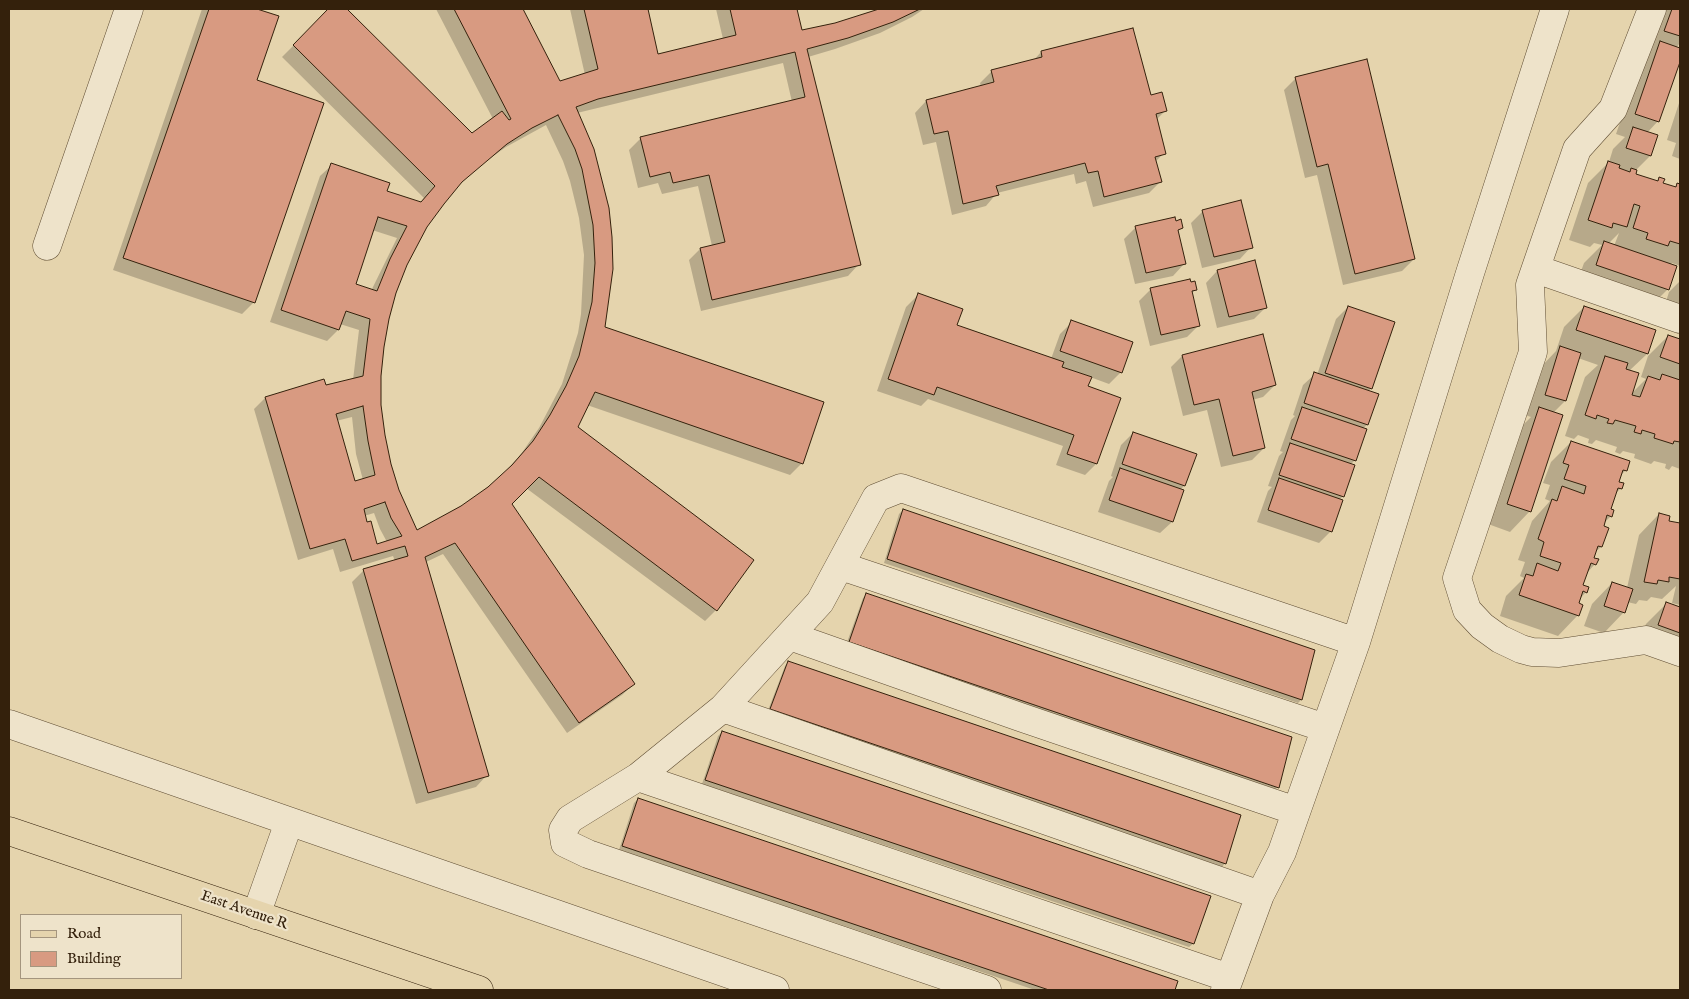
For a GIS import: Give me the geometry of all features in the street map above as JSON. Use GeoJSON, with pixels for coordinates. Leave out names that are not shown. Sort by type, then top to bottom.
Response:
{"type":"FeatureCollection","features":[{"type":"Feature","properties":{"kind":"main road","name":"East Avenue R"},"geometry":{"type":"LineString","coordinates":[[9,831],[479,990]]}},
{"type":"Feature","properties":{"kind":"street"},"geometry":{"type":"LineString","coordinates":[[48,246],[129,9]]}},
{"type":"Feature","properties":{"kind":"street"},"geometry":{"type":"LineString","coordinates":[[638,778],[1227,984],[1260,895],[1282,852],[1356,642],[1470,273],[1555,9]]}},
{"type":"Feature","properties":{"kind":"street"},"geometry":{"type":"LineString","coordinates":[[1652,9],[1614,109],[1577,148],[1530,285],[1533,352],[1457,578],[1466,610],[1482,626],[1500,639],[1521,649],[1532,652],[1559,653],[1646,640],[1680,652]]}},
{"type":"Feature","properties":{"kind":"street"},"geometry":{"type":"LineString","coordinates":[[1536,268],[1680,319]]}},
{"type":"Feature","properties":{"kind":"street"},"geometry":{"type":"LineString","coordinates":[[987,990],[588,854],[565,843],[563,830],[570,820],[638,778],[723,708],[820,602],[876,498],[901,488],[1356,642]]}},
{"type":"Feature","properties":{"kind":"street"},"geometry":{"type":"LineString","coordinates":[[841,566],[1145,666],[1325,728]]}},
{"type":"Feature","properties":{"kind":"street"},"geometry":{"type":"LineString","coordinates":[[790,636],[1296,811]]}},
{"type":"Feature","properties":{"kind":"street"},"geometry":{"type":"LineString","coordinates":[[723,708],[1260,895]]}},
{"type":"Feature","properties":{"kind":"street"},"geometry":{"type":"LineString","coordinates":[[9,724],[775,990]]}},
{"type":"Feature","properties":{"kind":"street"},"geometry":{"type":"LineString","coordinates":[[256,915],[289,822]]}},
{"type":"Feature","properties":{"kind":"building"},"geometry":{"type":"Polygon","coordinates":[[[209,9],[257,9],[279,16],[257,80],[324,103],[255,303],[123,258],[209,9]]]}},
{"type":"Feature","properties":{"kind":"building"},"geometry":{"type":"Polygon","coordinates":[[[328,9],[347,9],[472,133],[502,111],[509,120],[511,119],[454,9],[523,9],[560,81],[598,69],[584,9],[648,9],[658,54],[736,35],[730,9],[797,9],[802,30],[835,23],[879,9],[920,9],[893,22],[848,38],[807,49],[861,265],[712,300],[700,248],[725,242],[709,175],[673,183],[670,172],[650,177],[640,137],[805,97],[795,52],[598,99],[576,107],[594,149],[609,208],[613,269],[605,327],[824,402],[803,464],[595,392],[578,427],[754,560],[717,611],[539,477],[512,504],[635,684],[579,723],[455,543],[425,557],[489,776],[428,793],[363,569],[408,556],[405,546],[352,561],[345,539],[310,549],[265,397],[324,379],[326,385],[363,376],[370,319],[346,311],[339,330],[281,310],[331,163],[390,183],[387,191],[421,202],[435,186],[293,45],[328,9]],[[558,115],[532,128],[507,144],[462,182],[427,227],[407,265],[396,293],[384,347],[381,405],[391,464],[399,490],[417,530],[461,506],[488,487],[512,465],[533,441],[550,415],[566,386],[579,356],[592,302],[595,263],[593,225],[582,169],[575,149],[558,115]],[[378,217],[356,284],[377,291],[390,259],[407,226],[378,217]],[[363,406],[336,414],[355,481],[375,475],[363,406]],[[385,502],[364,509],[367,522],[371,521],[377,544],[402,536],[391,518],[385,502]]]}},
{"type":"Feature","properties":{"kind":"building"},"geometry":{"type":"Polygon","coordinates":[[[1672,9],[1680,9],[1680,36],[1664,31],[1672,9]]]}},
{"type":"Feature","properties":{"kind":"building"},"geometry":{"type":"Polygon","coordinates":[[[1133,28],[1151,95],[1162,92],[1167,111],[1156,114],[1166,154],[1155,157],[1162,182],[1104,197],[1098,171],[1088,173],[1085,163],[996,186],[999,195],[963,204],[948,131],[934,134],[926,100],[994,82],[991,70],[1042,57],[1041,51],[1133,28]]]}},
{"type":"Feature","properties":{"kind":"building"},"geometry":{"type":"Polygon","coordinates":[[[1660,41],[1680,48],[1680,62],[1659,122],[1635,114],[1660,41]]]}},
{"type":"Feature","properties":{"kind":"building"},"geometry":{"type":"Polygon","coordinates":[[[1367,59],[1415,259],[1355,274],[1328,164],[1317,167],[1295,77],[1367,59]]]}},
{"type":"Feature","properties":{"kind":"building"},"geometry":{"type":"Polygon","coordinates":[[[1633,127],[1658,135],[1651,156],[1626,148],[1633,127]]]}},
{"type":"Feature","properties":{"kind":"building"},"geometry":{"type":"Polygon","coordinates":[[[1608,161],[1620,165],[1619,168],[1630,172],[1631,168],[1637,170],[1636,174],[1658,181],[1659,177],[1665,179],[1663,183],[1676,187],[1677,183],[1680,184],[1680,244],[1670,241],[1668,246],[1646,239],[1648,233],[1633,228],[1640,206],[1634,204],[1627,227],[1613,223],[1612,228],[1588,220],[1608,161]]]}},
{"type":"Feature","properties":{"kind":"building"},"geometry":{"type":"Polygon","coordinates":[[[1241,200],[1253,248],[1214,257],[1202,210],[1241,200]]]}},
{"type":"Feature","properties":{"kind":"building"},"geometry":{"type":"Polygon","coordinates":[[[1175,217],[1176,221],[1181,219],[1183,228],[1178,230],[1186,264],[1146,273],[1135,226],[1175,217]]]}},
{"type":"Feature","properties":{"kind":"building"},"geometry":{"type":"Polygon","coordinates":[[[1604,241],[1677,266],[1669,290],[1596,265],[1604,241]]]}},
{"type":"Feature","properties":{"kind":"building"},"geometry":{"type":"Polygon","coordinates":[[[1255,260],[1267,308],[1229,317],[1217,270],[1255,260]]]}},
{"type":"Feature","properties":{"kind":"building"},"geometry":{"type":"Polygon","coordinates":[[[1190,279],[1191,282],[1195,281],[1197,290],[1192,291],[1200,326],[1161,335],[1150,288],[1190,279]]]}},
{"type":"Feature","properties":{"kind":"building"},"geometry":{"type":"Polygon","coordinates":[[[918,293],[963,309],[957,325],[1064,362],[1062,367],[1092,377],[1088,386],[1121,398],[1097,464],[1067,454],[1074,435],[937,387],[934,395],[888,379],[918,293]]]}},
{"type":"Feature","properties":{"kind":"building"},"geometry":{"type":"Polygon","coordinates":[[[1348,306],[1395,322],[1372,389],[1325,373],[1348,306]]]}},
{"type":"Feature","properties":{"kind":"building"},"geometry":{"type":"Polygon","coordinates":[[[1584,306],[1656,330],[1648,354],[1576,330],[1584,306]]]}},
{"type":"Feature","properties":{"kind":"building"},"geometry":{"type":"Polygon","coordinates":[[[1071,320],[1133,342],[1122,373],[1060,351],[1071,320]]]}},
{"type":"Feature","properties":{"kind":"building"},"geometry":{"type":"Polygon","coordinates":[[[1263,334],[1276,385],[1252,392],[1265,448],[1233,456],[1219,399],[1194,405],[1182,355],[1263,334]]]}},
{"type":"Feature","properties":{"kind":"building"},"geometry":{"type":"Polygon","coordinates":[[[1668,335],[1680,339],[1680,364],[1660,357],[1668,335]]]}},
{"type":"Feature","properties":{"kind":"building"},"geometry":{"type":"Polygon","coordinates":[[[1560,346],[1581,353],[1566,401],[1545,395],[1560,346]]]}},
{"type":"Feature","properties":{"kind":"building"},"geometry":{"type":"Polygon","coordinates":[[[1605,356],[1628,363],[1626,369],[1639,373],[1632,395],[1640,397],[1648,376],[1660,380],[1662,374],[1680,380],[1680,442],[1674,441],[1673,444],[1654,438],[1655,434],[1642,430],[1641,434],[1634,432],[1636,426],[1615,420],[1613,424],[1607,423],[1609,419],[1597,415],[1596,419],[1585,415],[1605,356]]]}},
{"type":"Feature","properties":{"kind":"building"},"geometry":{"type":"Polygon","coordinates":[[[1314,372],[1379,394],[1368,425],[1304,403],[1314,372]]]}},
{"type":"Feature","properties":{"kind":"building"},"geometry":{"type":"Polygon","coordinates":[[[1302,407],[1367,429],[1356,461],[1291,439],[1302,407]]]}},
{"type":"Feature","properties":{"kind":"building"},"geometry":{"type":"Polygon","coordinates":[[[1539,407],[1563,415],[1531,512],[1507,504],[1539,407]]]}},
{"type":"Feature","properties":{"kind":"building"},"geometry":{"type":"Polygon","coordinates":[[[1133,432],[1197,454],[1185,486],[1122,464],[1133,432]]]}},
{"type":"Feature","properties":{"kind":"building"},"geometry":{"type":"Polygon","coordinates":[[[1571,441],[1630,461],[1627,471],[1623,470],[1619,482],[1624,483],[1622,489],[1618,488],[1611,509],[1614,510],[1612,517],[1607,515],[1604,526],[1609,528],[1602,547],[1598,546],[1594,558],[1599,559],[1596,565],[1591,563],[1583,585],[1589,587],[1587,593],[1583,591],[1579,603],[1583,605],[1579,616],[1519,595],[1526,574],[1533,576],[1537,563],[1558,571],[1561,563],[1540,556],[1544,542],[1538,539],[1552,499],[1557,501],[1562,486],[1584,494],[1586,486],[1564,479],[1569,465],[1563,463],[1571,441]]]}},
{"type":"Feature","properties":{"kind":"building"},"geometry":{"type":"Polygon","coordinates":[[[1290,443],[1355,465],[1344,497],[1279,475],[1290,443]]]}},
{"type":"Feature","properties":{"kind":"building"},"geometry":{"type":"Polygon","coordinates":[[[1120,468],[1184,490],[1173,522],[1109,500],[1120,468]]]}},
{"type":"Feature","properties":{"kind":"building"},"geometry":{"type":"Polygon","coordinates":[[[1279,478],[1343,500],[1332,532],[1268,510],[1279,478]]]}},
{"type":"Feature","properties":{"kind":"building"},"geometry":{"type":"Polygon","coordinates":[[[903,509],[1315,650],[1302,700],[887,559],[903,509]]]}},
{"type":"Feature","properties":{"kind":"building"},"geometry":{"type":"Polygon","coordinates":[[[1659,513],[1670,516],[1669,521],[1680,523],[1680,579],[1669,577],[1669,582],[1658,580],[1657,584],[1644,582],[1659,513]]]}},
{"type":"Feature","properties":{"kind":"building"},"geometry":{"type":"Polygon","coordinates":[[[1612,582],[1633,589],[1625,613],[1604,606],[1612,582]]]}},
{"type":"Feature","properties":{"kind":"building"},"geometry":{"type":"Polygon","coordinates":[[[866,593],[1292,737],[1279,788],[849,642],[866,593]]]}},
{"type":"Feature","properties":{"kind":"building"},"geometry":{"type":"Polygon","coordinates":[[[1666,602],[1680,607],[1680,633],[1658,625],[1666,602]]]}},
{"type":"Feature","properties":{"kind":"building"},"geometry":{"type":"Polygon","coordinates":[[[788,661],[1241,815],[1226,864],[770,709],[788,661]]]}},
{"type":"Feature","properties":{"kind":"building"},"geometry":{"type":"Polygon","coordinates":[[[722,731],[1211,896],[1194,944],[705,780],[722,731]]]}},
{"type":"Feature","properties":{"kind":"building"},"geometry":{"type":"Polygon","coordinates":[[[638,798],[1178,981],[1175,990],[1049,990],[622,846],[638,798]]]}}]}
